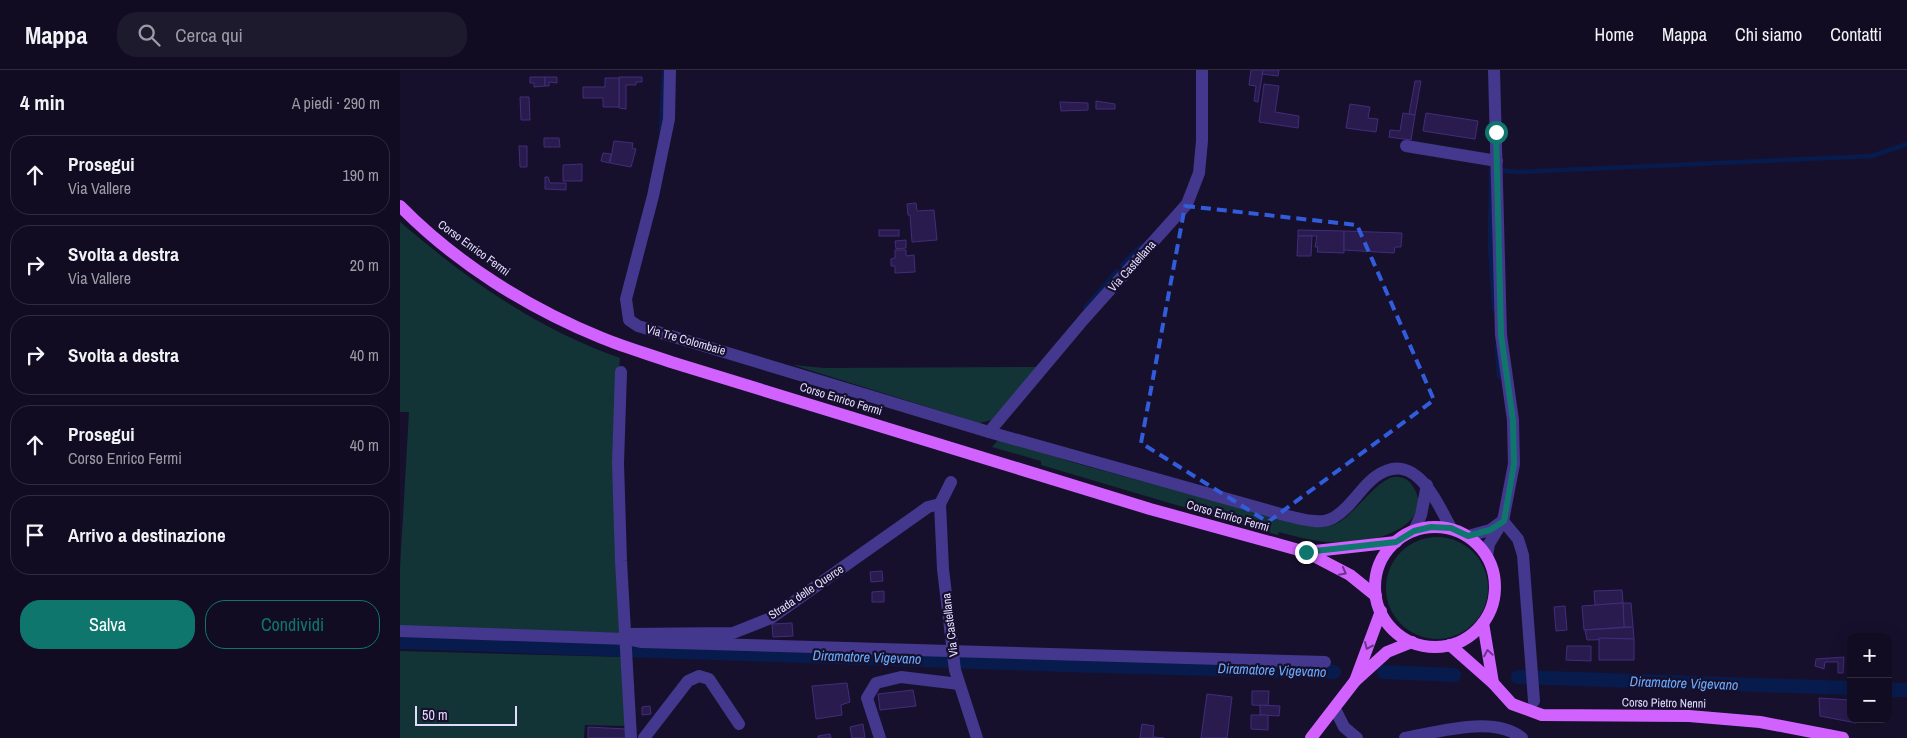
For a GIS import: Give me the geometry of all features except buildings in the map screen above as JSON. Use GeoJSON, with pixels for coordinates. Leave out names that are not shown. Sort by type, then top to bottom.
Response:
{"type":"FeatureCollection","features":[{"type":"Feature","properties":{"kind":"main road","name":"Corso Enrico Fermi"},"geometry":{"type":"LineString","coordinates":[[400,206],[416,222],[479,272],[531,304],[603,338],[671,362],[1150,509],[1306,552],[1350,575],[1376,596]]}},
{"type":"Feature","properties":{"kind":"main road"},"geometry":{"type":"LineString","coordinates":[[1431,527],[1451,528],[1468,536],[1487,556],[1494,572],[1495,590],[1492,608],[1483,623],[1468,637],[1450,645],[1431,647],[1412,642],[1393,630],[1381,611],[1376,596],[1376,581],[1379,566],[1386,553],[1396,542],[1414,531],[1431,527]]}},
{"type":"Feature","properties":{"kind":"main road","name":"Corso Enrico Fermi"},"geometry":{"type":"LineString","coordinates":[[1306,552],[1396,542]]}},
{"type":"Feature","properties":{"kind":"main road"},"geometry":{"type":"LineString","coordinates":[[1355,681],[1381,611]]}},
{"type":"Feature","properties":{"kind":"main road"},"geometry":{"type":"LineString","coordinates":[[1483,623],[1493,683]]}},
{"type":"Feature","properties":{"kind":"main road"},"geometry":{"type":"LineString","coordinates":[[1311,738],[1355,681],[1387,652],[1412,642]]}},
{"type":"Feature","properties":{"kind":"main road","name":"Corso Pietro Nenni"},"geometry":{"type":"LineString","coordinates":[[1450,645],[1493,683],[1512,704],[1542,715],[1689,716],[1760,722],[1843,738]]}},
{"type":"Feature","properties":{"kind":"street","name":"Via Tre Colombaie"},"geometry":{"type":"LineString","coordinates":[[670,70],[669,119],[653,196],[626,299],[629,320],[650,329],[989,432]]}},
{"type":"Feature","properties":{"kind":"street","name":"Via Castellana"},"geometry":{"type":"LineString","coordinates":[[989,432],[1084,319],[1188,204],[1199,173],[1202,149],[1202,70]]}},
{"type":"Feature","properties":{"kind":"street"},"geometry":{"type":"LineString","coordinates":[[1487,556],[1490,544],[1504,521],[1514,464],[1513,420],[1501,335],[1494,70]]}},
{"type":"Feature","properties":{"kind":"street"},"geometry":{"type":"LineString","coordinates":[[1406,146],[1497,161]]}},
{"type":"Feature","properties":{"kind":"street"},"geometry":{"type":"LineString","coordinates":[[621,372],[618,463],[623,616],[627,639],[631,738]]}},
{"type":"Feature","properties":{"kind":"street"},"geometry":{"type":"LineString","coordinates":[[989,432],[1288,516],[1317,522],[1333,518],[1375,477],[1393,469],[1407,470],[1418,476],[1427,485],[1451,528]]}},
{"type":"Feature","properties":{"kind":"street","name":"Via Castellana"},"geometry":{"type":"LineString","coordinates":[[951,482],[940,504],[943,569],[955,670],[977,738]]}},
{"type":"Feature","properties":{"kind":"street"},"geometry":{"type":"LineString","coordinates":[[1414,531],[1421,515],[1427,485]]}},
{"type":"Feature","properties":{"kind":"street","name":"Strada delle Querce"},"geometry":{"type":"LineString","coordinates":[[627,639],[732,633],[771,618],[928,507],[940,504]]}},
{"type":"Feature","properties":{"kind":"street"},"geometry":{"type":"LineString","coordinates":[[1468,536],[1490,530],[1504,521]]}},
{"type":"Feature","properties":{"kind":"street"},"geometry":{"type":"LineString","coordinates":[[1504,521],[1518,539],[1523,555],[1534,695]]}},
{"type":"Feature","properties":{"kind":"street"},"geometry":{"type":"LineString","coordinates":[[400,631],[627,639],[642,642],[1325,662]]}},
{"type":"Feature","properties":{"kind":"street"},"geometry":{"type":"LineString","coordinates":[[644,738],[688,681],[699,676],[709,679],[739,724]]}},
{"type":"Feature","properties":{"kind":"street"},"geometry":{"type":"LineString","coordinates":[[880,738],[867,698],[876,683],[901,677],[960,684]]}},
{"type":"Feature","properties":{"kind":"street"},"geometry":{"type":"LineString","coordinates":[[1335,709],[1344,727],[1357,738]]}},
{"type":"Feature","properties":{"kind":"street"},"geometry":{"type":"LineString","coordinates":[[1405,738],[1458,728],[1484,726],[1504,730],[1522,738]]}},
{"type":"Feature","properties":{"kind":"highlighted area"},"geometry":{"type":"Polygon","coordinates":[[[1185,206],[1357,225],[1434,400],[1268,522],[1141,443],[1185,206]]]}},
{"type":"Feature","properties":{"kind":"green space"},"geometry":{"type":"Polygon","coordinates":[[[400,222],[477,283],[504,301],[559,332],[620,358],[618,379],[621,633],[400,628],[400,568],[409,412],[400,412],[400,222]]]}},
{"type":"Feature","properties":{"kind":"green space"},"geometry":{"type":"Polygon","coordinates":[[[793,365],[824,368],[1038,367],[992,420],[979,423],[793,365]]]}},
{"type":"Feature","properties":{"kind":"green space"},"geometry":{"type":"Polygon","coordinates":[[[999,439],[1075,463],[1302,525],[1325,526],[1341,521],[1383,482],[1398,477],[1406,479],[1415,490],[1418,497],[1417,511],[1409,522],[1397,530],[1363,541],[1335,543],[1279,532],[1278,535],[1041,465],[1041,461],[992,447],[999,439]]]}},
{"type":"Feature","properties":{"kind":"green space"},"geometry":{"type":"Polygon","coordinates":[[[1437,537],[1456,541],[1473,552],[1484,569],[1488,588],[1484,607],[1473,624],[1456,635],[1437,639],[1418,635],[1401,624],[1390,607],[1386,588],[1390,569],[1401,552],[1418,541],[1437,537]]]}},
{"type":"Feature","properties":{"kind":"green space"},"geometry":{"type":"Polygon","coordinates":[[[400,651],[624,657],[625,726],[585,725],[584,738],[400,738],[400,651]]]}},
{"type":"Feature","properties":{"kind":"waterway"},"geometry":{"type":"LineString","coordinates":[[661,130],[664,70]]}},
{"type":"Feature","properties":{"kind":"waterway"},"geometry":{"type":"LineString","coordinates":[[1501,170],[1517,172],[1872,156],[1907,144]]}},
{"type":"Feature","properties":{"kind":"waterway"},"geometry":{"type":"LineString","coordinates":[[1491,170],[1490,245],[1494,309]]}},
{"type":"Feature","properties":{"kind":"waterway"},"geometry":{"type":"LineString","coordinates":[[1122,265],[1142,245]]}},
{"type":"Feature","properties":{"kind":"waterway"},"geometry":{"type":"LineString","coordinates":[[1085,308],[1117,271]]}},
{"type":"Feature","properties":{"kind":"waterway"},"geometry":{"type":"LineString","coordinates":[[1497,346],[1499,377]]}},
{"type":"Feature","properties":{"kind":"waterway","name":"Diramatore Vigevano"},"geometry":{"type":"LineString","coordinates":[[400,642],[1063,665],[1334,672]]}},
{"type":"Feature","properties":{"kind":"waterway","name":"Diramatore Vigevano"},"geometry":{"type":"LineString","coordinates":[[1384,672],[1454,675]]}},
{"type":"Feature","properties":{"kind":"waterway","name":"Diramatore Vigevano"},"geometry":{"type":"LineString","coordinates":[[1518,677],[1847,688]]}},
{"type":"Feature","properties":{"kind":"waterway","name":"Diramatore Vigevano"},"geometry":{"type":"LineString","coordinates":[[1892,690],[1907,690]]}},
{"type":"Feature","properties":{"kind":"route"},"geometry":{"type":"LineString","coordinates":[[1306,552],[1396,542],[1414,531],[1431,527],[1451,528],[1468,536],[1490,530],[1504,521],[1514,464],[1513,420],[1501,335],[1496,132]]}}]}
